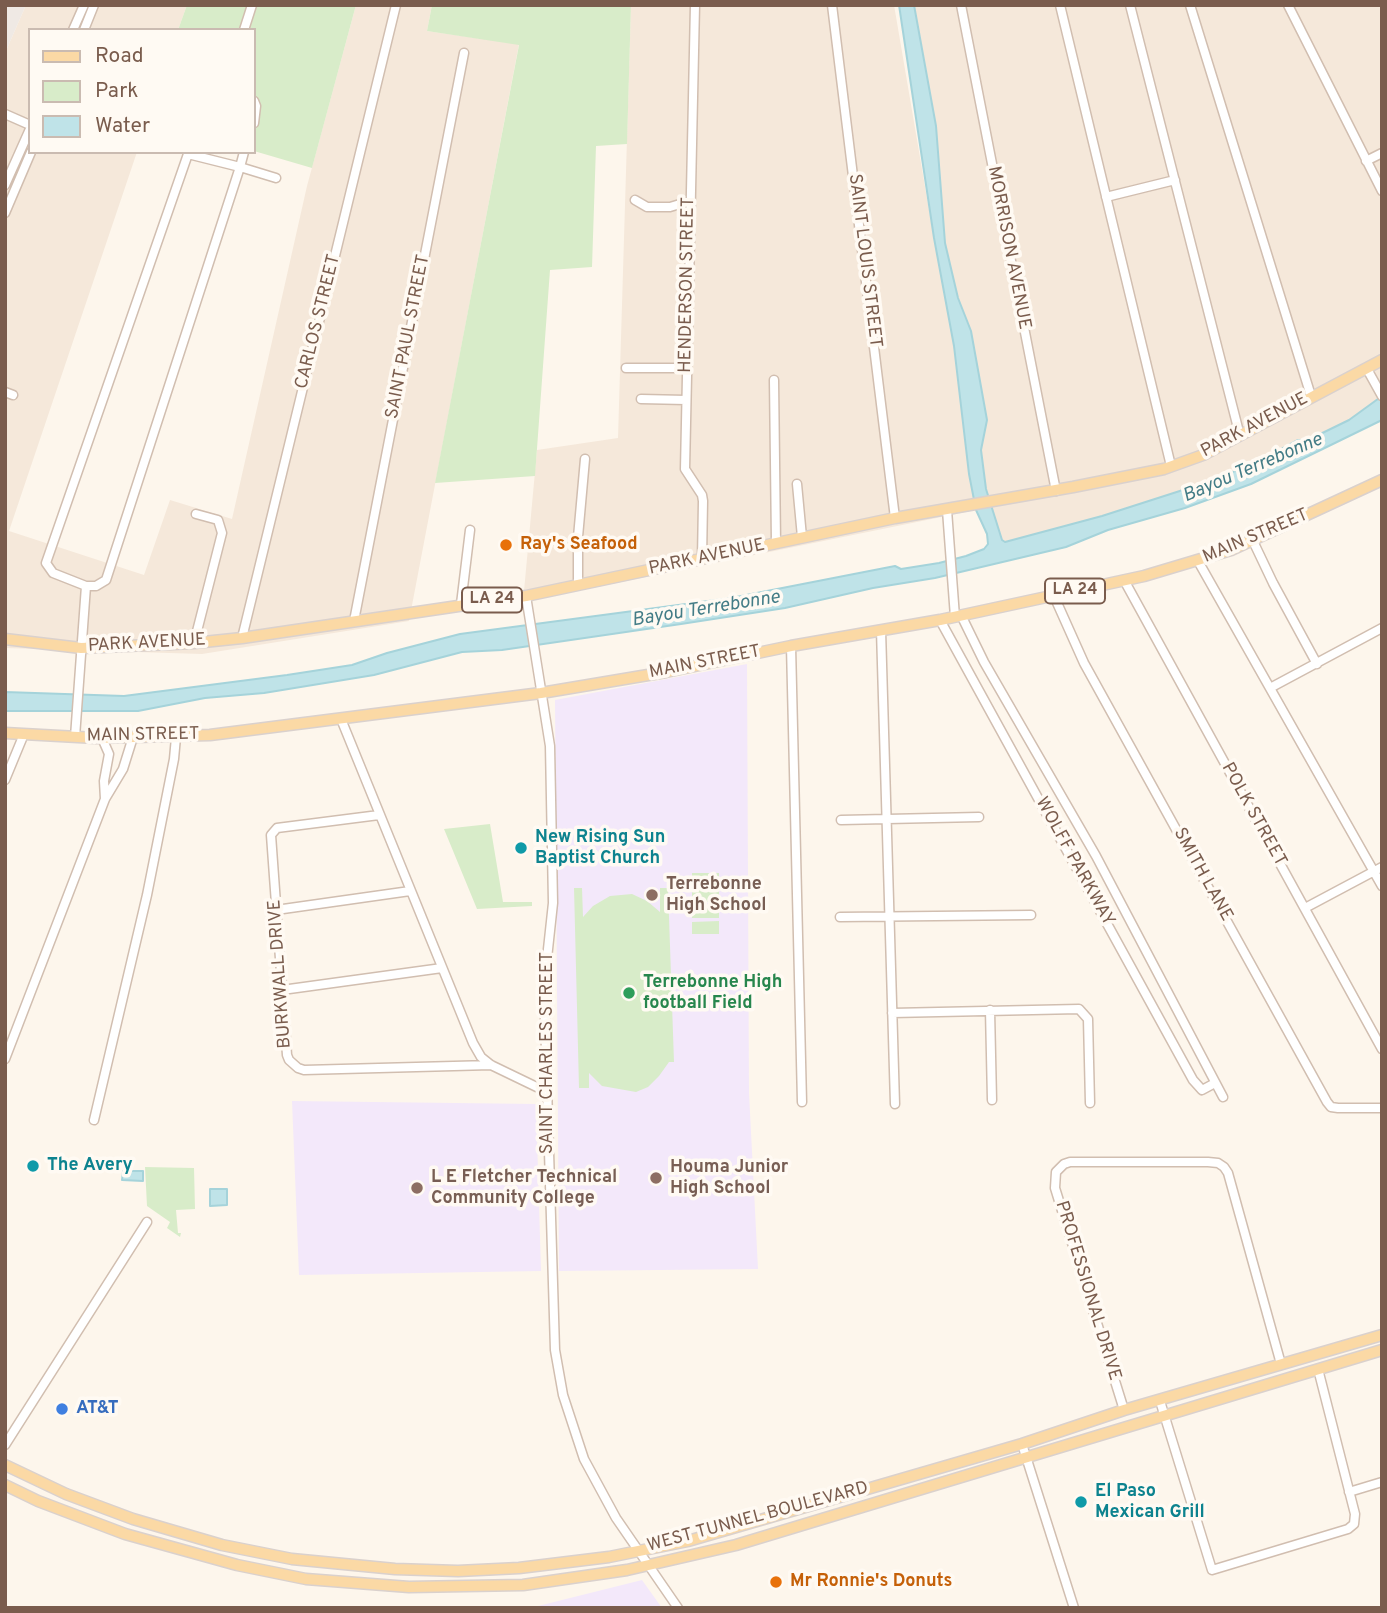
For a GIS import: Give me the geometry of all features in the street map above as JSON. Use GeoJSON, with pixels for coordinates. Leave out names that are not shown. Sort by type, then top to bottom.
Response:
{"type":"FeatureCollection","features":[{"type":"Feature","properties":{"kind":"main road","name":"PARK AVENUE"},"geometry":{"type":"LineString","coordinates":[[5,639],[81,648],[242,638],[526,596],[895,518],[1056,491],[1171,466],[1203,455],[1382,360]]}},
{"type":"Feature","properties":{"kind":"main road","name":"MAIN STREET"},"geometry":{"type":"LineString","coordinates":[[5,733],[102,738],[176,737],[541,693],[666,672],[791,646],[940,620],[1198,561],[1253,541],[1382,480]]}},
{"type":"Feature","properties":{"kind":"main road","name":"WEST TUNNEL BOULEVARD"},"geometry":{"type":"LineString","coordinates":[[5,1465],[66,1494],[133,1518],[222,1545],[292,1559],[395,1569],[458,1571],[563,1564],[701,1538],[1382,1335]]}},
{"type":"Feature","properties":{"kind":"main road","name":"WEST TUNNEL BOULEVARD"},"geometry":{"type":"LineString","coordinates":[[5,1485],[59,1510],[125,1534],[237,1565],[306,1579],[384,1586],[466,1588],[523,1585],[648,1566],[736,1545],[1382,1350]]}},
{"type":"Feature","properties":{"kind":"street"},"geometry":{"type":"LineString","coordinates":[[74,28],[84,5]]}},
{"type":"Feature","properties":{"kind":"street"},"geometry":{"type":"LineString","coordinates":[[84,28],[94,5]]}},
{"type":"Feature","properties":{"kind":"street"},"geometry":{"type":"LineString","coordinates":[[245,28],[253,5]]}},
{"type":"Feature","properties":{"kind":"street","name":"CARLOS STREET"},"geometry":{"type":"LineString","coordinates":[[242,638],[396,5]]}},
{"type":"Feature","properties":{"kind":"street","name":"HENDERSON STREET"},"geometry":{"type":"LineString","coordinates":[[695,5],[685,469],[704,501],[702,559]]}},
{"type":"Feature","properties":{"kind":"street","name":"SAINT LOUIS STREET"},"geometry":{"type":"LineString","coordinates":[[832,5],[895,518]]}},
{"type":"Feature","properties":{"kind":"street","name":"MORRISON AVENUE"},"geometry":{"type":"LineString","coordinates":[[961,5],[1056,491]]}},
{"type":"Feature","properties":{"kind":"street"},"geometry":{"type":"LineString","coordinates":[[1060,5],[1171,466]]}},
{"type":"Feature","properties":{"kind":"street"},"geometry":{"type":"LineString","coordinates":[[1130,5],[1240,436]]}},
{"type":"Feature","properties":{"kind":"street"},"geometry":{"type":"LineString","coordinates":[[1191,5],[1311,396]]}},
{"type":"Feature","properties":{"kind":"street"},"geometry":{"type":"LineString","coordinates":[[1287,5],[1382,191]]}},
{"type":"Feature","properties":{"kind":"street","name":"SAINT PAUL STREET"},"geometry":{"type":"LineString","coordinates":[[354,621],[464,53]]}},
{"type":"Feature","properties":{"kind":"street"},"geometry":{"type":"LineString","coordinates":[[5,114],[28,126]]}},
{"type":"Feature","properties":{"kind":"street"},"geometry":{"type":"LineString","coordinates":[[5,185],[28,132]]}},
{"type":"Feature","properties":{"kind":"street"},"geometry":{"type":"LineString","coordinates":[[1366,161],[1382,153]]}},
{"type":"Feature","properties":{"kind":"street"},"geometry":{"type":"LineString","coordinates":[[5,213],[30,154]]}},
{"type":"Feature","properties":{"kind":"street"},"geometry":{"type":"LineString","coordinates":[[243,154],[240,167],[106,580],[96,586],[86,586],[53,573],[46,563],[188,154],[240,167],[276,178]]}},
{"type":"Feature","properties":{"kind":"street"},"geometry":{"type":"LineString","coordinates":[[1106,197],[1175,180]]}},
{"type":"Feature","properties":{"kind":"street"},"geometry":{"type":"LineString","coordinates":[[635,200],[647,207],[670,206],[690,201]]}},
{"type":"Feature","properties":{"kind":"street"},"geometry":{"type":"LineString","coordinates":[[626,368],[686,368]]}},
{"type":"Feature","properties":{"kind":"street"},"geometry":{"type":"LineString","coordinates":[[1367,369],[1381,394]]}},
{"type":"Feature","properties":{"kind":"street"},"geometry":{"type":"LineString","coordinates":[[774,380],[776,543]]}},
{"type":"Feature","properties":{"kind":"street"},"geometry":{"type":"LineString","coordinates":[[641,400],[686,400]]}},
{"type":"Feature","properties":{"kind":"street"},"geometry":{"type":"LineString","coordinates":[[578,585],[578,537],[585,459]]}},
{"type":"Feature","properties":{"kind":"street"},"geometry":{"type":"LineString","coordinates":[[797,484],[802,537]]}},
{"type":"Feature","properties":{"kind":"street"},"geometry":{"type":"LineString","coordinates":[[947,510],[951,582],[958,616],[1096,856],[1223,1097]]}},
{"type":"Feature","properties":{"kind":"street"},"geometry":{"type":"LineString","coordinates":[[194,643],[222,533],[218,520],[196,514]]}},
{"type":"Feature","properties":{"kind":"street"},"geometry":{"type":"LineString","coordinates":[[461,604],[470,530]]}},
{"type":"Feature","properties":{"kind":"street"},"geometry":{"type":"LineString","coordinates":[[1253,541],[1317,664]]}},
{"type":"Feature","properties":{"kind":"street"},"geometry":{"type":"LineString","coordinates":[[1198,561],[1378,869],[1382,886]]}},
{"type":"Feature","properties":{"kind":"street","name":"POLK STREET"},"geometry":{"type":"LineString","coordinates":[[1124,580],[1382,1049]]}},
{"type":"Feature","properties":{"kind":"street"},"geometry":{"type":"LineString","coordinates":[[75,737],[86,586]]}},
{"type":"Feature","properties":{"kind":"street","name":"SAINT CHARLES STREET"},"geometry":{"type":"LineString","coordinates":[[526,596],[550,746],[553,903],[544,986],[555,1350],[563,1395],[584,1459],[610,1508],[678,1608]]}},
{"type":"Feature","properties":{"kind":"street","name":"SMITH LANE"},"geometry":{"type":"LineString","coordinates":[[1054,596],[1084,663],[1327,1102],[1331,1107],[1338,1108],[1382,1108]]}},
{"type":"Feature","properties":{"kind":"street","name":"WOLFF PARKWAY"},"geometry":{"type":"LineString","coordinates":[[940,620],[1193,1080],[1202,1090],[1215,1083]]}},
{"type":"Feature","properties":{"kind":"street"},"geometry":{"type":"LineString","coordinates":[[1270,688],[1382,628]]}},
{"type":"Feature","properties":{"kind":"street"},"geometry":{"type":"LineString","coordinates":[[881,630],[895,1104]]}},
{"type":"Feature","properties":{"kind":"street"},"geometry":{"type":"LineString","coordinates":[[791,646],[802,1102]]}},
{"type":"Feature","properties":{"kind":"street"},"geometry":{"type":"LineString","coordinates":[[968,670],[984,662]]}},
{"type":"Feature","properties":{"kind":"street"},"geometry":{"type":"LineString","coordinates":[[341,719],[473,1043],[481,1057],[491,1065],[547,1093]]}},
{"type":"Feature","properties":{"kind":"street"},"geometry":{"type":"LineString","coordinates":[[5,780],[23,734]]}},
{"type":"Feature","properties":{"kind":"street"},"geometry":{"type":"LineString","coordinates":[[5,1059],[105,799],[123,769],[133,737]]}},
{"type":"Feature","properties":{"kind":"street"},"geometry":{"type":"LineString","coordinates":[[94,1120],[146,895],[174,759],[176,737]]}},
{"type":"Feature","properties":{"kind":"street"},"geometry":{"type":"LineString","coordinates":[[102,738],[108,754],[104,781],[105,799]]}},
{"type":"Feature","properties":{"kind":"street","name":"BURKWALL DRIVE"},"geometry":{"type":"LineString","coordinates":[[379,815],[277,828],[271,835],[287,1055],[298,1069],[304,1070],[491,1065]]}},
{"type":"Feature","properties":{"kind":"street"},"geometry":{"type":"LineString","coordinates":[[841,820],[979,817]]}},
{"type":"Feature","properties":{"kind":"street"},"geometry":{"type":"LineString","coordinates":[[1305,908],[1378,869]]}},
{"type":"Feature","properties":{"kind":"street"},"geometry":{"type":"LineString","coordinates":[[276,909],[410,891]]}},
{"type":"Feature","properties":{"kind":"street"},"geometry":{"type":"LineString","coordinates":[[840,917],[1031,915]]}},
{"type":"Feature","properties":{"kind":"street"},"geometry":{"type":"LineString","coordinates":[[282,990],[442,968]]}},
{"type":"Feature","properties":{"kind":"street"},"geometry":{"type":"LineString","coordinates":[[892,1013],[1071,1008],[1083,1011],[1088,1019],[1090,1103]]}},
{"type":"Feature","properties":{"kind":"street"},"geometry":{"type":"LineString","coordinates":[[990,1010],[992,1100]]}},
{"type":"Feature","properties":{"kind":"street","name":"PROFESSIONAL DRIVE"},"geometry":{"type":"LineString","coordinates":[[1124,1410],[1055,1188],[1056,1172],[1070,1162],[1218,1163],[1224,1167],[1228,1173],[1280,1364]]}},
{"type":"Feature","properties":{"kind":"street"},"geometry":{"type":"LineString","coordinates":[[5,1446],[147,1222]]}},
{"type":"Feature","properties":{"kind":"street"},"geometry":{"type":"LineString","coordinates":[[1160,1401],[1212,1570],[1348,1529],[1354,1524],[1355,1514],[1318,1369]]}},
{"type":"Feature","properties":{"kind":"street"},"geometry":{"type":"LineString","coordinates":[[1023,1444],[1074,1608]]}},
{"type":"Feature","properties":{"kind":"street"},"geometry":{"type":"LineString","coordinates":[[1349,1492],[1382,1482]]}},
{"type":"Feature","properties":{"kind":"shaded area"},"geometry":{"type":"Polygon","coordinates":[[[5,5],[26,5],[5,53],[5,5]]]}},
{"type":"Feature","properties":{"kind":"shaded area"},"geometry":{"type":"Polygon","coordinates":[[[26,5],[187,5],[179,28],[28,28],[28,154],[136,154],[9,531],[144,575],[170,500],[232,519],[307,186],[356,5],[432,5],[427,31],[519,44],[409,621],[202,654],[5,648],[5,53],[26,5]]]}},
{"type":"Feature","properties":{"kind":"shaded area"},"geometry":{"type":"Polygon","coordinates":[[[631,5],[894,5],[955,347],[969,474],[976,510],[523,602],[537,450],[618,438],[631,5]]]}},
{"type":"Feature","properties":{"kind":"shaded area"},"geometry":{"type":"Polygon","coordinates":[[[914,5],[1382,5],[1382,396],[1349,420],[1308,440],[1298,440],[1254,464],[1102,516],[1005,542],[1002,540],[986,489],[981,450],[987,420],[971,331],[958,298],[945,243],[936,126],[914,5]]]}},
{"type":"Feature","properties":{"kind":"shaded area","name":"Terrebonne High School"},"geometry":{"type":"Polygon","coordinates":[[[747,664],[749,1093],[758,1269],[559,1271],[555,700],[747,664]]]}},
{"type":"Feature","properties":{"kind":"shaded area","name":"L E Fletcher Technical Community College"},"geometry":{"type":"Polygon","coordinates":[[[292,1101],[536,1104],[541,1271],[299,1275],[292,1101]]]}},
{"type":"Feature","properties":{"kind":"shaded area"},"geometry":{"type":"Polygon","coordinates":[[[642,1580],[662,1608],[530,1608],[642,1580]]]}},
{"type":"Feature","properties":{"kind":"green space"},"geometry":{"type":"Polygon","coordinates":[[[187,5],[356,5],[312,168],[256,152],[256,28],[179,28],[187,5]]]}},
{"type":"Feature","properties":{"kind":"green space"},"geometry":{"type":"Polygon","coordinates":[[[432,5],[631,5],[627,144],[596,146],[592,267],[550,270],[535,476],[435,483],[519,45],[427,31],[432,5]]]}},
{"type":"Feature","properties":{"kind":"green space"},"geometry":{"type":"Polygon","coordinates":[[[490,824],[503,902],[532,902],[532,906],[477,909],[444,829],[490,824]]]}},
{"type":"Feature","properties":{"kind":"green space"},"geometry":{"type":"Polygon","coordinates":[[[692,873],[719,873],[719,885],[692,886],[692,873]]]}},
{"type":"Feature","properties":{"kind":"green space"},"geometry":{"type":"Polygon","coordinates":[[[574,888],[582,888],[583,917],[593,906],[610,896],[632,894],[647,901],[660,912],[660,888],[668,888],[674,1062],[669,1062],[648,1087],[636,1092],[602,1086],[589,1073],[589,1088],[579,1088],[574,888]]]}},
{"type":"Feature","properties":{"kind":"green space"},"geometry":{"type":"Polygon","coordinates":[[[719,889],[719,902],[692,902],[692,890],[719,889]]]}},
{"type":"Feature","properties":{"kind":"green space"},"geometry":{"type":"Polygon","coordinates":[[[719,905],[719,918],[692,918],[692,906],[719,905]]]}},
{"type":"Feature","properties":{"kind":"green space"},"geometry":{"type":"Polygon","coordinates":[[[719,921],[719,934],[692,934],[692,922],[719,921]]]}},
{"type":"Feature","properties":{"kind":"green space"},"geometry":{"type":"Polygon","coordinates":[[[145,1167],[194,1168],[195,1209],[176,1210],[180,1237],[167,1228],[170,1222],[147,1206],[145,1167]]]}},
{"type":"Feature","properties":{"kind":"water","name":"Bayou Terrebonne"},"geometry":{"type":"Polygon","coordinates":[[[899,5],[914,5],[936,126],[945,243],[958,298],[971,331],[987,420],[981,450],[986,489],[1002,540],[1005,542],[1102,516],[1254,464],[1298,440],[1308,440],[1349,420],[1382,396],[1382,420],[1251,484],[1185,508],[1108,530],[1066,547],[935,578],[873,588],[785,608],[502,650],[462,652],[374,675],[264,693],[205,698],[138,711],[5,711],[5,692],[124,696],[287,675],[352,665],[460,634],[731,598],[895,566],[901,569],[939,563],[984,549],[988,544],[987,534],[976,510],[969,474],[954,346],[934,238],[899,5]]]}},
{"type":"Feature","properties":{"kind":"water"},"geometry":{"type":"Polygon","coordinates":[[[123,1171],[143,1171],[143,1181],[122,1180],[123,1171]]]}},
{"type":"Feature","properties":{"kind":"water"},"geometry":{"type":"Polygon","coordinates":[[[210,1189],[227,1189],[227,1205],[210,1206],[210,1189]]]}},
{"type":"Feature","properties":{"kind":"place","name":"Ray's Seafood"},"geometry":{"type":"Point","coordinates":[506,545]}},
{"type":"Feature","properties":{"kind":"place","name":"New Rising Sun Baptist Church"},"geometry":{"type":"Point","coordinates":[521,848]}},
{"type":"Feature","properties":{"kind":"place","name":"Terrebonne High School"},"geometry":{"type":"Point","coordinates":[652,895]}},
{"type":"Feature","properties":{"kind":"place","name":"Terrebonne High football Field"},"geometry":{"type":"Point","coordinates":[629,993]}},
{"type":"Feature","properties":{"kind":"place","name":"The Avery"},"geometry":{"type":"Point","coordinates":[33,1166]}},
{"type":"Feature","properties":{"kind":"place","name":"Houma Junior High School"},"geometry":{"type":"Point","coordinates":[656,1178]}},
{"type":"Feature","properties":{"kind":"place","name":"L E Fletcher Technical Community College"},"geometry":{"type":"Point","coordinates":[417,1188]}},
{"type":"Feature","properties":{"kind":"place","name":"AT&T"},"geometry":{"type":"Point","coordinates":[62,1409]}},
{"type":"Feature","properties":{"kind":"place","name":"El Paso Mexican Grill"},"geometry":{"type":"Point","coordinates":[1081,1502]}},
{"type":"Feature","properties":{"kind":"place","name":"Mr Ronnie's Donuts"},"geometry":{"type":"Point","coordinates":[776,1582]}}]}
